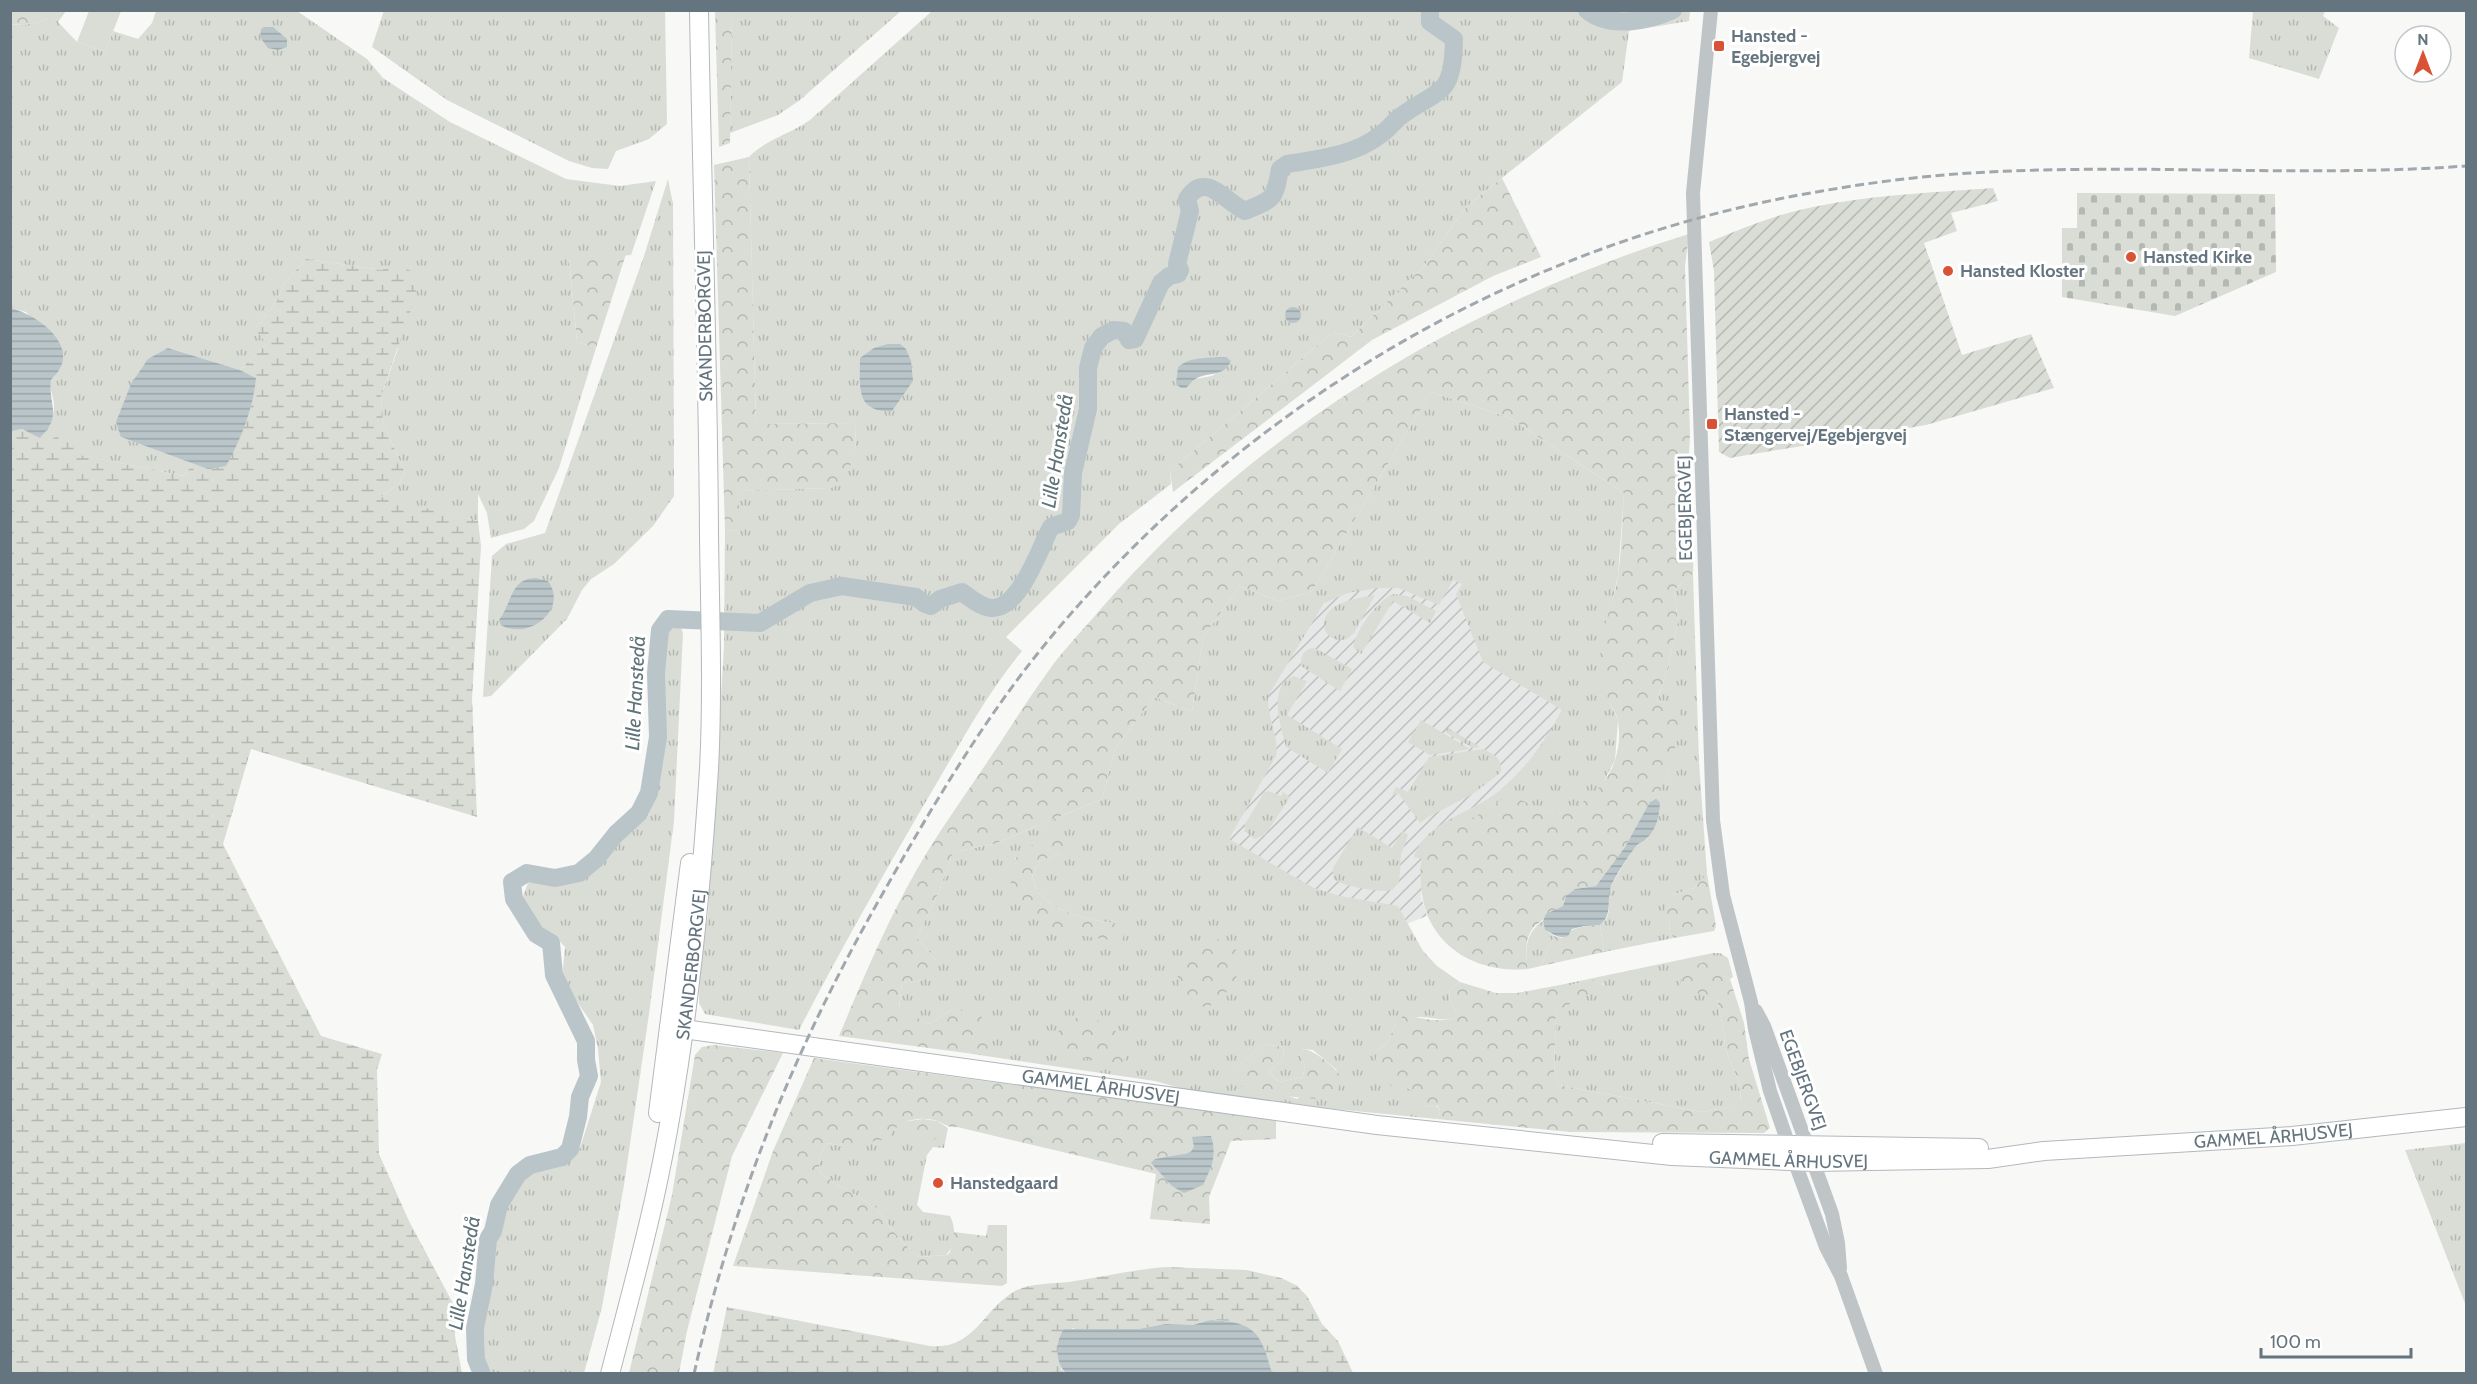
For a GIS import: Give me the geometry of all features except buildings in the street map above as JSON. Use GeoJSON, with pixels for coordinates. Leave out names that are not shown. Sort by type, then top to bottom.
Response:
{"type":"FeatureCollection","features":[{"type":"Feature","properties":{"kind":"main road","name":"SKANDERBORGVEJ"},"geometry":{"type":"LineString","coordinates":[[610,1374],[633,1284],[697,913],[705,817],[712,669],[709,637],[699,10]]}},
{"type":"Feature","properties":{"kind":"main road","name":"GAMMEL ÅRHUSVEJ"},"geometry":{"type":"LineString","coordinates":[[676,1028],[1377,1125],[1672,1155],[1791,1153],[1988,1159],[2044,1151],[2292,1136],[2466,1117]]}},
{"type":"Feature","properties":{"kind":"street","name":"EGEBJERGVEJ"},"geometry":{"type":"LineString","coordinates":[[1711,12],[1693,193],[1713,820],[1723,895],[1751,1002],[1770,1090],[1826,1247],[1841,1276],[1876,1374]]}},
{"type":"Feature","properties":{"kind":"street","name":"EGEBJERGVEJ"},"geometry":{"type":"LineString","coordinates":[[1751,1002],[1764,1026],[1832,1214],[1841,1276]]}},
{"type":"Feature","properties":{"kind":"shaded area"},"geometry":{"type":"Polygon","coordinates":[[[273,27],[287,39],[287,47],[278,50],[268,48],[260,37],[261,29],[273,27]]]}},
{"type":"Feature","properties":{"kind":"shaded area"},"geometry":{"type":"Polygon","coordinates":[[[1293,307],[1301,315],[1293,323],[1285,315],[1293,307]]]}},
{"type":"Feature","properties":{"kind":"shaded area"},"geometry":{"type":"Polygon","coordinates":[[[11,308],[34,318],[45,326],[55,335],[61,346],[63,357],[60,368],[51,380],[53,416],[47,430],[40,438],[22,429],[11,431],[11,308]]]}},
{"type":"Feature","properties":{"kind":"shaded area"},"geometry":{"type":"Polygon","coordinates":[[[888,344],[900,344],[906,349],[911,361],[913,381],[892,411],[871,408],[862,396],[860,388],[860,358],[874,348],[888,344]]]}},
{"type":"Feature","properties":{"kind":"shaded area"},"geometry":{"type":"Polygon","coordinates":[[[168,348],[240,370],[256,378],[246,424],[226,466],[208,469],[121,437],[116,422],[131,384],[148,359],[168,348]]]}},
{"type":"Feature","properties":{"kind":"shaded area"},"geometry":{"type":"Polygon","coordinates":[[[1226,357],[1231,361],[1224,370],[1197,378],[1186,388],[1181,388],[1176,384],[1178,367],[1187,361],[1226,357]]]}},
{"type":"Feature","properties":{"kind":"shaded area"},"geometry":{"type":"Polygon","coordinates":[[[1431,392],[1580,729],[1480,814],[1437,838],[1427,847],[1421,897],[1427,916],[1383,933],[1203,857],[1257,692],[1431,392]]]}},
{"type":"Feature","properties":{"kind":"shaded area"},"geometry":{"type":"Polygon","coordinates":[[[536,578],[548,581],[553,592],[553,602],[549,612],[533,626],[523,629],[512,629],[501,625],[499,620],[516,587],[527,579],[536,578]]]}},
{"type":"Feature","properties":{"kind":"shaded area"},"geometry":{"type":"Polygon","coordinates":[[[1656,799],[1660,803],[1655,826],[1646,839],[1636,846],[1615,877],[1610,888],[1607,915],[1600,925],[1572,929],[1568,936],[1564,937],[1556,936],[1545,930],[1543,921],[1546,914],[1563,906],[1566,896],[1575,889],[1596,886],[1625,847],[1650,802],[1656,799]]]}},
{"type":"Feature","properties":{"kind":"shaded area"},"geometry":{"type":"Polygon","coordinates":[[[1211,1136],[1214,1150],[1213,1161],[1203,1185],[1184,1193],[1172,1186],[1151,1163],[1155,1159],[1190,1153],[1194,1147],[1192,1137],[1211,1136]]]}},
{"type":"Feature","properties":{"kind":"shaded area"},"geometry":{"type":"Polygon","coordinates":[[[1210,1320],[1237,1323],[1254,1332],[1264,1348],[1272,1373],[1066,1373],[1058,1358],[1059,1340],[1064,1329],[1138,1329],[1165,1324],[1193,1325],[1210,1320]]]}},
{"type":"Feature","properties":{"kind":"green space"},"geometry":{"type":"Polygon","coordinates":[[[384,10],[665,11],[667,124],[649,139],[616,151],[608,169],[592,168],[569,161],[447,100],[372,47],[384,10]]]}},
{"type":"Feature","properties":{"kind":"green space"},"geometry":{"type":"Polygon","coordinates":[[[10,11],[63,11],[51,18],[18,25],[11,24],[10,11]]]}},
{"type":"Feature","properties":{"kind":"green space"},"geometry":{"type":"Polygon","coordinates":[[[66,11],[58,22],[77,42],[105,52],[113,31],[138,39],[152,23],[156,11],[297,11],[367,59],[383,78],[450,122],[566,179],[620,186],[656,181],[631,255],[569,259],[577,342],[596,348],[559,468],[534,521],[524,529],[491,538],[487,513],[478,494],[478,521],[380,498],[400,482],[405,472],[383,423],[381,396],[398,349],[382,270],[306,259],[284,284],[277,301],[256,328],[268,343],[240,370],[168,348],[121,437],[193,463],[184,476],[79,455],[50,440],[40,438],[48,428],[53,415],[51,380],[60,366],[62,350],[26,312],[11,308],[10,24],[24,25],[38,22],[66,11]]]}},
{"type":"Feature","properties":{"kind":"green space"},"geometry":{"type":"Polygon","coordinates":[[[89,11],[121,11],[105,52],[77,42],[89,11]]]}},
{"type":"Feature","properties":{"kind":"green space"},"geometry":{"type":"Polygon","coordinates":[[[715,11],[732,11],[730,143],[719,147],[715,11]]]}},
{"type":"Feature","properties":{"kind":"green space"},"geometry":{"type":"Polygon","coordinates":[[[732,11],[901,11],[800,100],[778,115],[730,133],[732,11]]]}},
{"type":"Feature","properties":{"kind":"green space"},"geometry":{"type":"Polygon","coordinates":[[[932,11],[1690,11],[1689,21],[1629,31],[1622,82],[1467,206],[1424,266],[1351,337],[1333,332],[1170,471],[1171,484],[1119,524],[1006,637],[1022,651],[965,734],[900,846],[799,1030],[705,1014],[699,1003],[700,960],[708,915],[724,646],[725,530],[739,531],[739,491],[831,488],[856,451],[855,423],[756,424],[749,157],[762,146],[810,120],[932,11]],[[1219,357],[1200,358],[1191,383],[1195,379],[1212,376],[1228,366],[1219,357]]]}},
{"type":"Feature","properties":{"kind":"green space"},"geometry":{"type":"Polygon","coordinates":[[[2253,11],[2325,11],[2323,16],[2339,28],[2319,79],[2249,58],[2253,11]]]}},
{"type":"Feature","properties":{"kind":"green space"},"geometry":{"type":"Polygon","coordinates":[[[749,157],[756,424],[855,423],[856,451],[844,482],[831,488],[739,491],[739,531],[725,530],[714,165],[749,157]]]}},
{"type":"Feature","properties":{"kind":"green space"},"geometry":{"type":"Polygon","coordinates":[[[1502,178],[1541,257],[1493,276],[1372,340],[1173,492],[1170,471],[1333,332],[1351,337],[1424,266],[1467,206],[1502,178]]]}},
{"type":"Feature","properties":{"kind":"green space"},"geometry":{"type":"Polygon","coordinates":[[[668,179],[673,204],[674,496],[653,526],[614,564],[591,579],[582,590],[567,619],[491,696],[483,697],[492,556],[506,544],[545,533],[644,256],[668,179]]]}},
{"type":"Feature","properties":{"kind":"green space"},"geometry":{"type":"Polygon","coordinates":[[[1993,188],[1998,201],[1951,213],[1957,231],[1924,243],[1962,355],[2031,334],[2054,388],[1926,425],[1730,458],[1719,452],[1714,271],[1709,242],[1777,216],[1824,205],[1896,195],[1993,188]]]}},
{"type":"Feature","properties":{"kind":"green space"},"geometry":{"type":"Polygon","coordinates":[[[2077,193],[2275,194],[2276,272],[2175,316],[2062,297],[2062,228],[2077,228],[2077,193]]]}},
{"type":"Feature","properties":{"kind":"green space"},"geometry":{"type":"Polygon","coordinates":[[[1689,234],[1685,266],[1690,435],[1688,474],[1678,480],[1677,522],[1694,535],[1693,574],[1674,590],[1678,621],[1665,678],[1657,700],[1680,707],[1680,728],[1668,775],[1625,847],[1596,886],[1575,889],[1566,896],[1563,906],[1547,914],[1533,928],[1527,943],[1528,969],[1507,969],[1470,960],[1454,950],[1441,937],[1431,922],[1424,904],[1421,878],[1422,859],[1427,847],[1437,837],[1509,795],[1556,815],[1584,801],[1605,780],[1617,753],[1619,737],[1616,713],[1604,686],[1600,654],[1618,576],[1624,493],[1508,417],[1431,392],[1312,591],[1279,601],[1239,586],[1203,638],[1192,711],[1154,697],[1115,749],[1102,799],[994,844],[953,852],[939,891],[917,938],[936,960],[939,972],[922,980],[902,983],[899,1008],[929,1024],[953,1009],[978,1013],[990,1027],[991,1050],[966,1053],[839,1036],[892,917],[943,827],[1052,666],[1155,551],[1221,490],[1290,434],[1364,383],[1441,338],[1521,298],[1604,263],[1689,234]]]}},
{"type":"Feature","properties":{"kind":"green space"},"geometry":{"type":"Polygon","coordinates":[[[626,254],[596,348],[577,342],[569,258],[626,254]]]}},
{"type":"Feature","properties":{"kind":"green space"},"geometry":{"type":"Polygon","coordinates":[[[306,259],[382,270],[395,263],[415,273],[416,295],[381,396],[383,423],[405,472],[400,482],[381,497],[478,521],[481,546],[472,698],[477,817],[251,749],[223,844],[321,1036],[382,1054],[377,1070],[379,1154],[409,1221],[456,1309],[455,1336],[462,1373],[11,1374],[11,431],[21,429],[50,440],[59,435],[74,438],[80,455],[184,476],[193,463],[209,469],[256,378],[240,370],[267,344],[255,329],[277,301],[284,284],[306,259]]]}},
{"type":"Feature","properties":{"kind":"green space"},"geometry":{"type":"Polygon","coordinates":[[[1431,392],[1508,417],[1624,493],[1618,576],[1611,607],[1609,701],[1618,720],[1615,760],[1601,787],[1574,810],[1556,815],[1509,796],[1427,847],[1422,859],[1414,857],[1420,845],[1438,826],[1488,799],[1519,773],[1535,754],[1562,710],[1483,662],[1456,594],[1462,584],[1453,580],[1439,605],[1399,588],[1377,588],[1348,593],[1324,603],[1268,696],[1276,741],[1276,756],[1229,839],[1314,888],[1340,896],[1398,906],[1423,951],[1437,966],[1460,982],[1449,989],[1450,1001],[1459,1016],[1444,1020],[1419,1017],[1395,1025],[1388,1042],[1378,1050],[1391,1085],[1411,1089],[1424,1107],[1436,1105],[1440,1111],[1437,1119],[1293,1105],[1187,1090],[1155,1081],[966,1053],[991,1049],[953,1009],[929,1024],[899,1009],[902,983],[922,980],[936,960],[917,938],[939,891],[953,852],[994,844],[1102,799],[1115,749],[1154,697],[1192,711],[1203,638],[1239,586],[1279,601],[1312,591],[1431,392]],[[1061,853],[1015,858],[1031,917],[1119,924],[1065,911],[1055,907],[1039,893],[1032,875],[1040,861],[1061,853]],[[1263,1044],[1239,1066],[1288,1096],[1297,1099],[1337,1070],[1313,1050],[1304,1049],[1299,1054],[1305,1065],[1303,1077],[1279,1082],[1269,1072],[1283,1059],[1284,1047],[1263,1044]]]}},
{"type":"Feature","properties":{"kind":"green space"},"geometry":{"type":"Polygon","coordinates":[[[1693,574],[1699,762],[1707,874],[1694,888],[1672,895],[1669,932],[1674,938],[1604,952],[1600,925],[1607,917],[1609,891],[1635,846],[1647,839],[1656,799],[1650,802],[1668,775],[1680,708],[1657,700],[1665,678],[1678,621],[1674,590],[1693,574]]]}},
{"type":"Feature","properties":{"kind":"green space"},"geometry":{"type":"Polygon","coordinates":[[[1393,594],[1407,596],[1436,611],[1430,623],[1393,601],[1361,654],[1353,647],[1359,632],[1380,603],[1393,594]]]}},
{"type":"Feature","properties":{"kind":"green space"},"geometry":{"type":"Polygon","coordinates":[[[1375,595],[1354,633],[1347,639],[1333,639],[1325,631],[1325,619],[1333,608],[1348,601],[1375,595]]]}},
{"type":"Feature","properties":{"kind":"green space"},"geometry":{"type":"Polygon","coordinates":[[[668,625],[680,625],[683,633],[674,821],[624,1185],[602,1307],[584,1373],[491,1373],[485,1357],[484,1327],[492,1253],[503,1206],[517,1184],[536,1168],[569,1160],[580,1148],[601,1082],[593,1025],[562,980],[565,947],[555,936],[535,928],[523,896],[528,883],[568,879],[593,870],[618,839],[648,816],[656,798],[664,703],[661,652],[668,625]]]}},
{"type":"Feature","properties":{"kind":"green space"},"geometry":{"type":"Polygon","coordinates":[[[1311,648],[1317,649],[1352,669],[1340,691],[1301,666],[1303,655],[1311,648]]]}},
{"type":"Feature","properties":{"kind":"green space"},"geometry":{"type":"Polygon","coordinates":[[[1293,676],[1307,681],[1287,715],[1342,749],[1328,773],[1286,747],[1279,718],[1278,698],[1280,689],[1293,676]]]}},
{"type":"Feature","properties":{"kind":"green space"},"geometry":{"type":"Polygon","coordinates":[[[1421,720],[1470,749],[1430,755],[1408,742],[1421,720]]]}},
{"type":"Feature","properties":{"kind":"green space"},"geometry":{"type":"Polygon","coordinates":[[[1448,728],[1480,747],[1473,748],[1445,732],[1448,728]]]}},
{"type":"Feature","properties":{"kind":"green space"},"geometry":{"type":"Polygon","coordinates":[[[1484,749],[1495,756],[1501,764],[1500,773],[1473,794],[1420,823],[1399,794],[1392,795],[1396,787],[1408,792],[1429,757],[1484,749]]]}},
{"type":"Feature","properties":{"kind":"green space"},"geometry":{"type":"Polygon","coordinates":[[[1268,791],[1281,796],[1283,792],[1290,797],[1265,835],[1254,839],[1245,831],[1245,824],[1264,793],[1268,791]]]}},
{"type":"Feature","properties":{"kind":"green space"},"geometry":{"type":"Polygon","coordinates":[[[1358,827],[1392,848],[1403,831],[1408,835],[1401,855],[1399,882],[1392,890],[1379,891],[1361,888],[1343,884],[1333,878],[1333,868],[1358,827]]]}},
{"type":"Feature","properties":{"kind":"green space"},"geometry":{"type":"Polygon","coordinates":[[[1057,835],[1070,838],[1073,845],[1061,853],[1040,861],[1032,875],[1038,891],[1055,907],[1087,918],[1119,924],[1125,932],[1122,941],[1088,937],[1043,923],[1027,913],[1016,899],[1011,872],[1017,857],[1036,843],[1057,835]]]}},
{"type":"Feature","properties":{"kind":"green space"},"geometry":{"type":"Polygon","coordinates":[[[1707,874],[1716,926],[1714,931],[1674,938],[1669,932],[1670,921],[1664,910],[1672,895],[1694,888],[1707,874]]]}},
{"type":"Feature","properties":{"kind":"green space"},"geometry":{"type":"Polygon","coordinates":[[[1543,921],[1545,930],[1554,936],[1541,966],[1528,969],[1528,942],[1533,931],[1543,921]]]}},
{"type":"Feature","properties":{"kind":"green space"},"geometry":{"type":"Polygon","coordinates":[[[1600,925],[1604,952],[1541,966],[1554,936],[1562,938],[1575,929],[1600,925]]]}},
{"type":"Feature","properties":{"kind":"green space"},"geometry":{"type":"Polygon","coordinates":[[[1214,938],[1234,944],[1238,965],[1230,988],[1207,1008],[1188,997],[1180,986],[1177,972],[1181,956],[1191,943],[1214,938]]]}},
{"type":"Feature","properties":{"kind":"green space"},"geometry":{"type":"Polygon","coordinates":[[[1720,953],[1728,958],[1733,977],[1730,979],[1723,976],[1717,999],[1725,1048],[1739,1082],[1741,1102],[1729,1107],[1702,1112],[1559,1085],[1554,1075],[1556,1011],[1604,984],[1588,980],[1571,985],[1560,985],[1720,953]]]}},
{"type":"Feature","properties":{"kind":"green space"},"geometry":{"type":"Polygon","coordinates":[[[1704,962],[1710,966],[1719,965],[1723,976],[1730,979],[1744,1023],[1749,1059],[1770,1128],[1764,1133],[1570,1132],[1437,1119],[1440,1111],[1437,1105],[1424,1107],[1415,1102],[1411,1089],[1391,1086],[1379,1076],[1374,1065],[1378,1050],[1388,1042],[1395,1025],[1403,1016],[1446,1020],[1459,1016],[1450,1001],[1449,989],[1460,982],[1496,993],[1517,993],[1571,985],[1588,980],[1600,981],[1604,987],[1556,1011],[1554,1075],[1559,1085],[1702,1112],[1729,1107],[1741,1101],[1739,1082],[1725,1048],[1717,999],[1680,988],[1682,978],[1687,971],[1704,962]]]}},
{"type":"Feature","properties":{"kind":"green space"},"geometry":{"type":"Polygon","coordinates":[[[1080,1015],[1112,1027],[1120,1038],[1126,1057],[1121,1065],[1049,1051],[1048,1039],[1080,1015]]]}},
{"type":"Feature","properties":{"kind":"green space"},"geometry":{"type":"Polygon","coordinates":[[[1263,1044],[1284,1047],[1283,1059],[1269,1072],[1279,1082],[1303,1077],[1305,1065],[1299,1054],[1304,1049],[1320,1056],[1342,1078],[1337,1093],[1329,1100],[1249,1093],[1241,1086],[1239,1066],[1263,1044]]]}},
{"type":"Feature","properties":{"kind":"green space"},"geometry":{"type":"Polygon","coordinates":[[[714,1045],[783,1053],[732,1156],[687,1331],[679,1373],[629,1373],[672,1195],[695,1055],[702,1047],[714,1045]]]}},
{"type":"Feature","properties":{"kind":"green space"},"geometry":{"type":"Polygon","coordinates":[[[814,1058],[1276,1120],[1276,1139],[1231,1141],[1209,1197],[1210,1224],[1150,1219],[1156,1174],[951,1127],[934,1120],[907,1121],[896,1128],[889,1139],[843,1146],[827,1143],[818,1159],[821,1174],[875,1207],[902,1242],[919,1257],[947,1255],[950,1252],[954,1232],[986,1236],[988,1225],[1007,1225],[1007,1283],[1002,1286],[733,1266],[773,1151],[814,1058]]]}},
{"type":"Feature","properties":{"kind":"green space"},"geometry":{"type":"Polygon","coordinates":[[[923,1119],[937,1121],[948,1128],[944,1148],[933,1147],[927,1155],[917,1205],[923,1212],[950,1216],[954,1236],[952,1246],[946,1255],[919,1257],[902,1242],[875,1207],[821,1174],[818,1159],[827,1143],[843,1146],[892,1130],[902,1122],[923,1119]]]}},
{"type":"Feature","properties":{"kind":"green space"},"geometry":{"type":"Polygon","coordinates":[[[922,1123],[941,1128],[941,1136],[927,1143],[920,1143],[914,1134],[916,1128],[922,1123]]]}},
{"type":"Feature","properties":{"kind":"green space"},"geometry":{"type":"Polygon","coordinates":[[[2466,1143],[2466,1306],[2405,1150],[2466,1143]]]}},
{"type":"Feature","properties":{"kind":"green space"},"geometry":{"type":"Polygon","coordinates":[[[1165,1267],[1247,1270],[1281,1278],[1296,1285],[1307,1296],[1322,1324],[1338,1341],[1353,1373],[1272,1373],[1227,1321],[1210,1320],[1193,1325],[1165,1324],[1138,1329],[1078,1330],[1072,1328],[1061,1369],[1066,1373],[713,1374],[727,1307],[930,1346],[945,1346],[958,1342],[968,1335],[1004,1299],[1021,1288],[1165,1267]]]}},
{"type":"Feature","properties":{"kind":"waterway","name":"Lille Hanstedå"},"geometry":{"type":"LineString","coordinates":[[482,1374],[476,1359],[475,1328],[484,1284],[488,1239],[493,1231],[499,1205],[518,1174],[530,1165],[562,1157],[570,1149],[578,1117],[580,1097],[589,1076],[586,1041],[554,975],[551,943],[536,934],[514,899],[512,882],[527,873],[555,878],[579,873],[596,859],[616,834],[639,813],[649,793],[658,737],[656,673],[660,630],[668,619],[760,623],[810,593],[842,586],[916,597],[931,606],[940,599],[962,592],[980,604],[991,608],[1001,606],[1011,599],[1028,576],[1051,527],[1068,521],[1071,515],[1073,473],[1088,409],[1088,368],[1093,348],[1102,336],[1114,330],[1124,331],[1129,340],[1135,339],[1161,283],[1169,276],[1178,274],[1180,270],[1177,264],[1190,211],[1187,199],[1194,191],[1201,187],[1208,187],[1245,211],[1272,197],[1280,169],[1287,164],[1348,152],[1370,142],[1401,116],[1435,94],[1447,81],[1451,71],[1454,39],[1430,22],[1430,10]]}},
{"type":"Feature","properties":{"kind":"waterway","name":"Lille Hanstedå"},"geometry":{"type":"LineString","coordinates":[[1587,10],[1606,20],[1617,21],[1641,20],[1673,10]]}},
{"type":"Feature","properties":{"kind":"railway"},"geometry":{"type":"LineString","coordinates":[[694,1374],[728,1245],[771,1122],[796,1063],[854,945],[963,758],[1005,696],[1051,637],[1128,553],[1211,476],[1301,406],[1397,345],[1497,292],[1602,249],[1710,215],[1822,191],[1964,173],[2012,171],[2126,169],[2353,171],[2466,166]]}},
{"type":"Feature","properties":{"kind":"place","name":"Hansted - Egebjergvej"},"geometry":{"type":"Point","coordinates":[1719,46]}},
{"type":"Feature","properties":{"kind":"place","name":"Hansted Kirke"},"geometry":{"type":"Point","coordinates":[2131,257]}},
{"type":"Feature","properties":{"kind":"place","name":"Hansted Kloster"},"geometry":{"type":"Point","coordinates":[1948,271]}},
{"type":"Feature","properties":{"kind":"place","name":"Hansted - Stængervej/Egebjergvej"},"geometry":{"type":"Point","coordinates":[1712,424]}},
{"type":"Feature","properties":{"kind":"place","name":"Hanstedgaard"},"geometry":{"type":"Point","coordinates":[938,1183]}}]}
